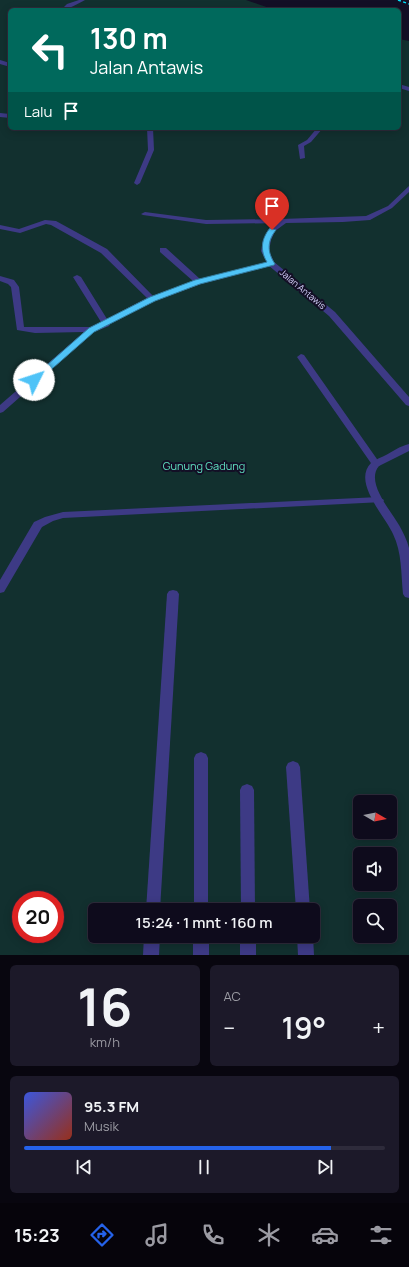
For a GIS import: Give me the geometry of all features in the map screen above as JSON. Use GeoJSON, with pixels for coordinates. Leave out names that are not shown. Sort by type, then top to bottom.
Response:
{"type":"FeatureCollection","features":[{"type":"Feature","properties":{"kind":"street"},"geometry":{"type":"LineString","coordinates":[[65,8],[69,5],[83,0]]}},
{"type":"Feature","properties":{"kind":"street"},"geometry":{"type":"LineString","coordinates":[[137,183],[151,150],[150,130]]}},
{"type":"Feature","properties":{"kind":"street"},"geometry":{"type":"LineString","coordinates":[[302,158],[302,145],[309,141],[318,130]]}},
{"type":"Feature","properties":{"kind":"street"},"geometry":{"type":"LineString","coordinates":[[145,214],[206,222],[344,220],[367,218],[390,207],[409,188]]}},
{"type":"Feature","properties":{"kind":"street","name":"Jalan Antawis"},"geometry":{"type":"LineString","coordinates":[[284,221],[272,230],[266,240],[265,251],[272,264],[332,314],[409,403]]}},
{"type":"Feature","properties":{"kind":"street"},"geometry":{"type":"LineString","coordinates":[[0,227],[20,232],[45,222],[54,224],[104,251],[152,299]]}},
{"type":"Feature","properties":{"kind":"street"},"geometry":{"type":"LineString","coordinates":[[163,250],[198,282]]}},
{"type":"Feature","properties":{"kind":"street"},"geometry":{"type":"LineString","coordinates":[[0,410],[91,330],[106,324],[152,299],[198,282],[272,264]]}},
{"type":"Feature","properties":{"kind":"street"},"geometry":{"type":"LineString","coordinates":[[76,277],[106,324]]}},
{"type":"Feature","properties":{"kind":"street"},"geometry":{"type":"LineString","coordinates":[[0,278],[11,282],[15,287],[20,328],[30,330],[75,328],[91,330]]}},
{"type":"Feature","properties":{"kind":"street"},"geometry":{"type":"LineString","coordinates":[[301,357],[376,464]]}},
{"type":"Feature","properties":{"kind":"street"},"geometry":{"type":"LineString","coordinates":[[409,447],[376,464],[372,468],[370,477],[379,500],[392,521],[402,543],[409,594]]}},
{"type":"Feature","properties":{"kind":"street"},"geometry":{"type":"LineString","coordinates":[[0,589],[38,526],[49,519],[63,515],[379,500]]}},
{"type":"Feature","properties":{"kind":"street"},"geometry":{"type":"LineString","coordinates":[[154,903],[173,594]]}},
{"type":"Feature","properties":{"kind":"street"},"geometry":{"type":"LineString","coordinates":[[201,758],[201,903]]}},
{"type":"Feature","properties":{"kind":"street"},"geometry":{"type":"LineString","coordinates":[[293,766],[303,903]]}},
{"type":"Feature","properties":{"kind":"street"},"geometry":{"type":"LineString","coordinates":[[247,790],[248,903]]}},
{"type":"Feature","properties":{"kind":"street"},"geometry":{"type":"LineString","coordinates":[[151,955],[152,943]]}},
{"type":"Feature","properties":{"kind":"street"},"geometry":{"type":"LineString","coordinates":[[201,943],[201,955]]}},
{"type":"Feature","properties":{"kind":"street"},"geometry":{"type":"LineString","coordinates":[[248,943],[248,955]]}},
{"type":"Feature","properties":{"kind":"street"},"geometry":{"type":"LineString","coordinates":[[305,943],[306,955]]}},
{"type":"Feature","properties":{"kind":"green space","name":"Gunung Gadung"},"geometry":{"type":"Polygon","coordinates":[[[0,0],[246,0],[269,8],[8,8],[8,130],[401,130],[401,39],[409,41],[409,955],[0,955],[0,0]]]}},
{"type":"Feature","properties":{"kind":"railway"},"geometry":{"type":"LineString","coordinates":[[398,0],[409,4]]}},
{"type":"Feature","properties":{"kind":"route"},"geometry":{"type":"LineString","coordinates":[[34,380],[91,330],[106,324],[152,299],[198,282],[272,264],[265,251],[266,240],[272,230]]}}]}
